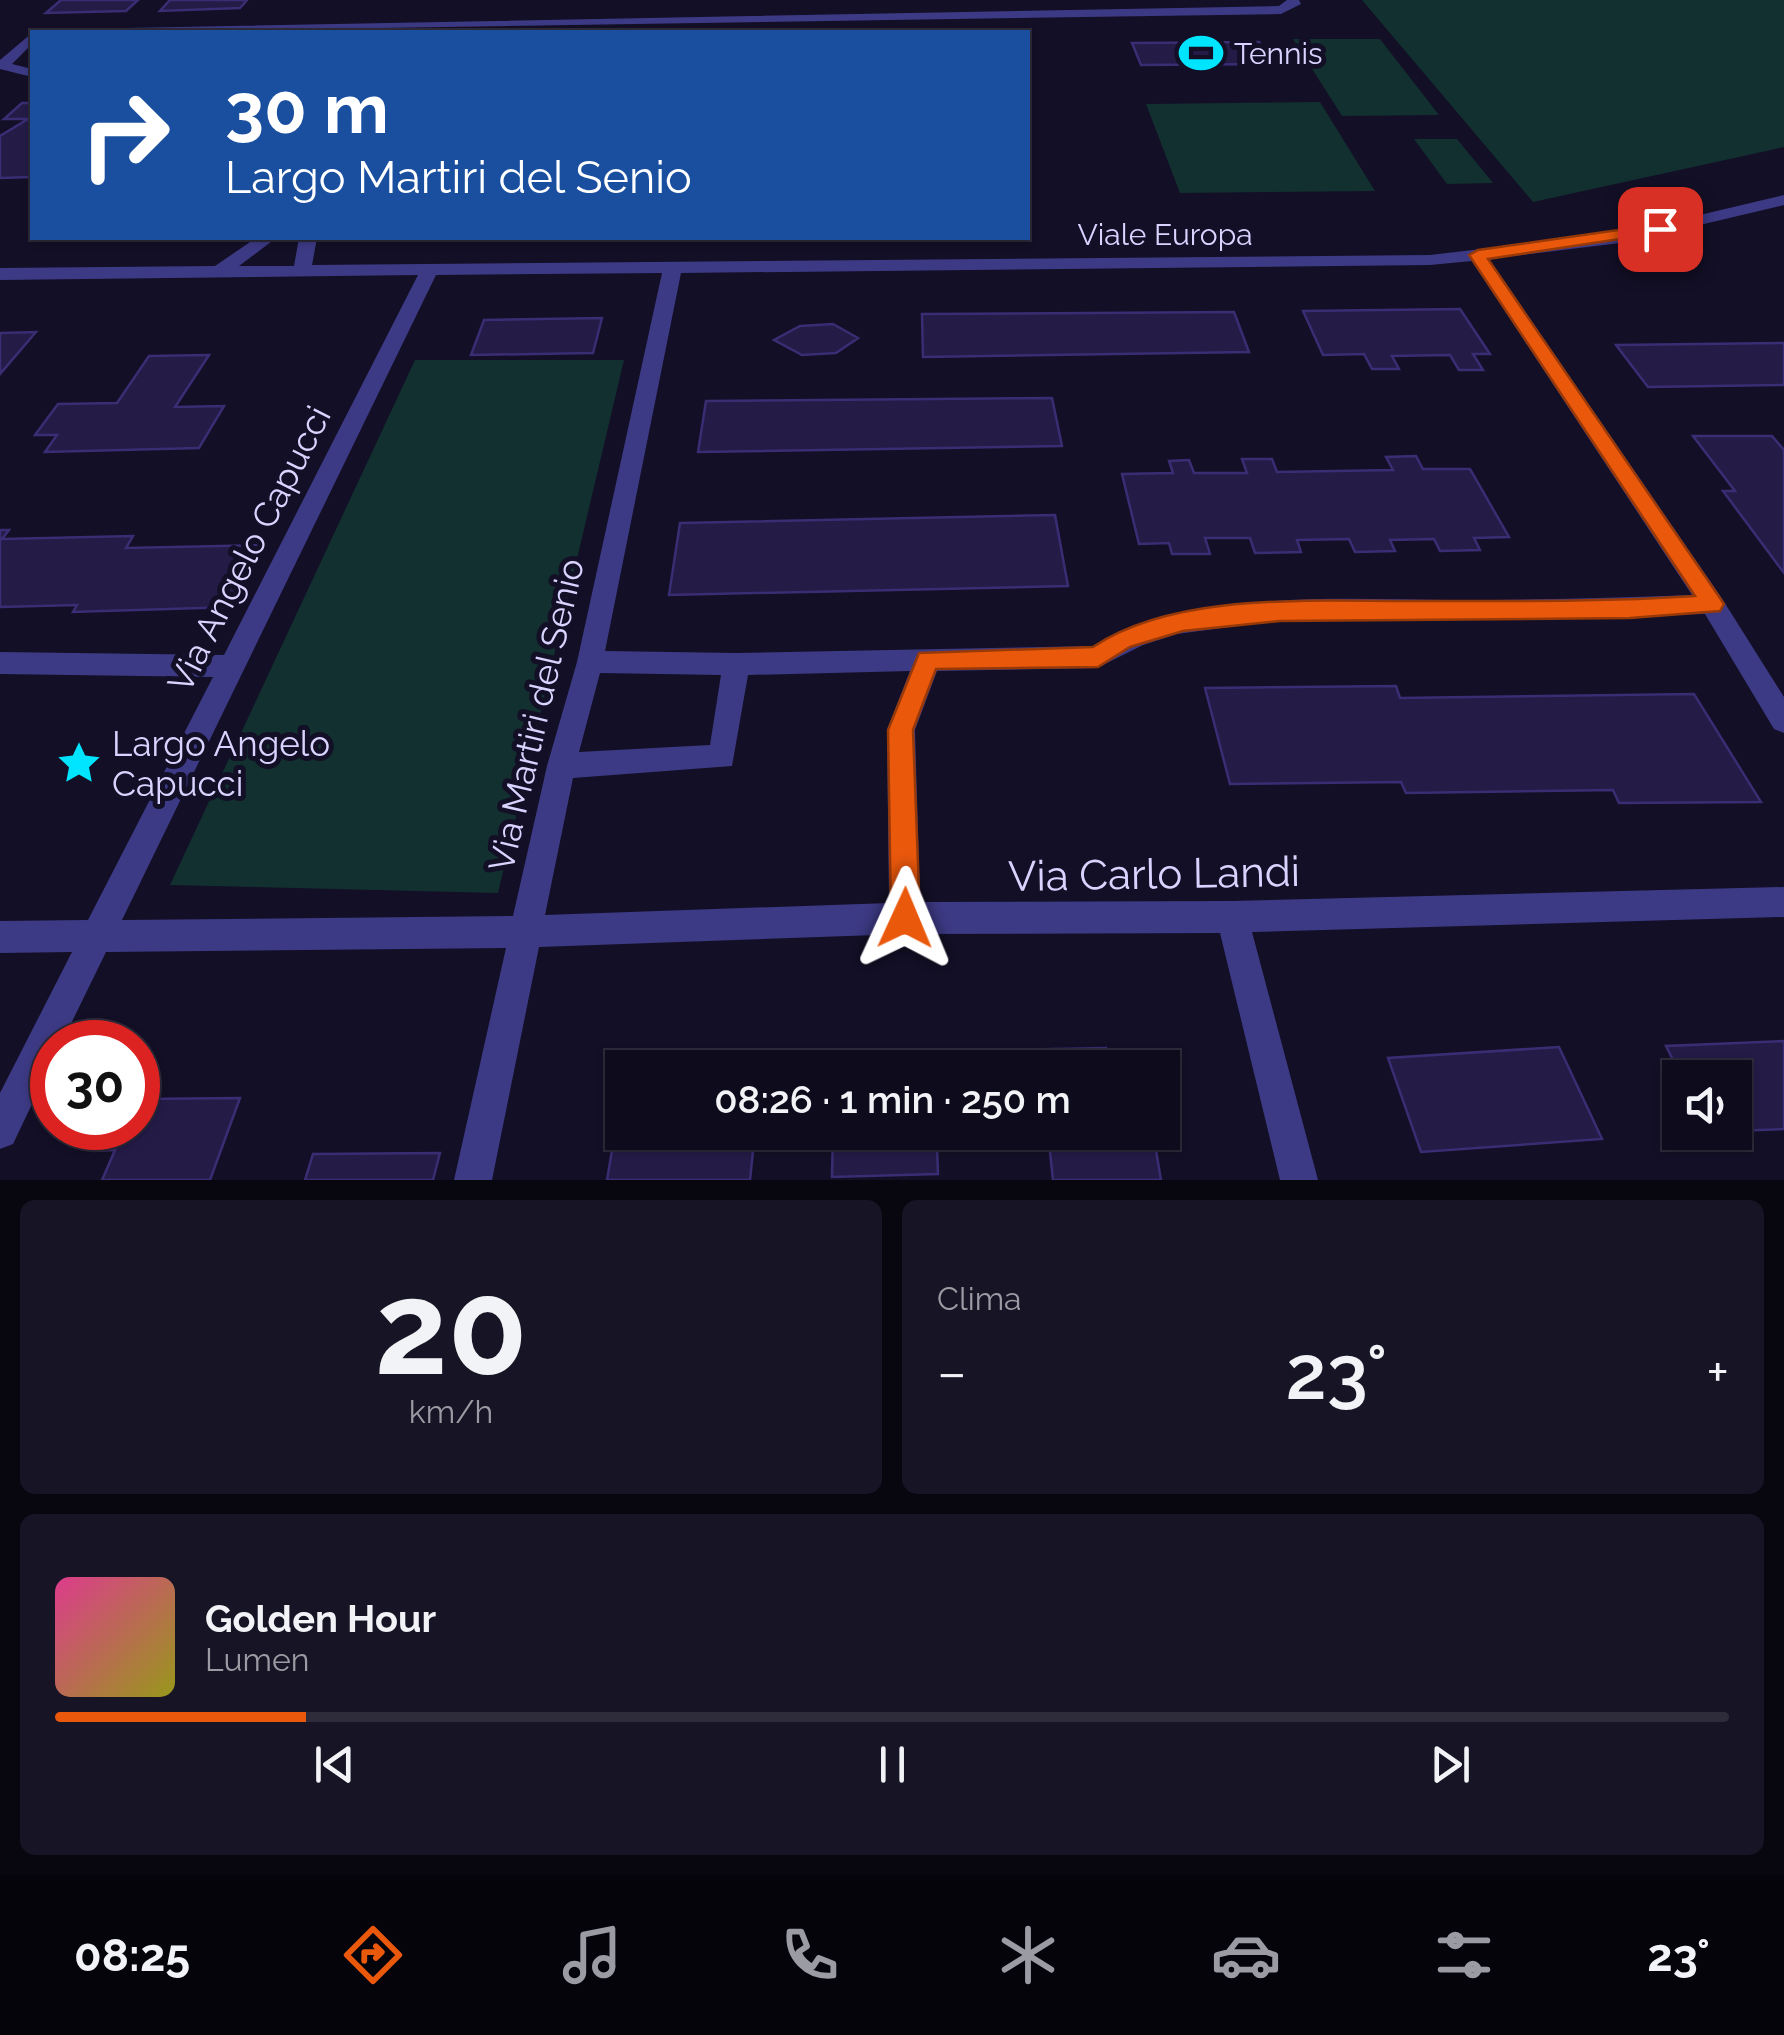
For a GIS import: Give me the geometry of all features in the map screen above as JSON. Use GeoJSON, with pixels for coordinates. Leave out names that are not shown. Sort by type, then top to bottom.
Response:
{"type":"FeatureCollection","features":[{"type":"Feature","properties":{"kind":"street"},"geometry":{"type":"LineString","coordinates":[[432,29],[450,2]]}},
{"type":"Feature","properties":{"kind":"street"},"geometry":{"type":"LineString","coordinates":[[345,30],[1262,10],[1289,9],[1294,2]]}},
{"type":"Feature","properties":{"kind":"street"},"geometry":{"type":"LineString","coordinates":[[30,39],[2,65],[20,74],[30,74]]}},
{"type":"Feature","properties":{"kind":"street","name":"Viale Europa"},"geometry":{"type":"LineString","coordinates":[[0,274],[1430,260],[1628,236],[1784,200]]}},
{"type":"Feature","properties":{"kind":"street"},"geometry":{"type":"LineString","coordinates":[[219,272],[265,240]]}},
{"type":"Feature","properties":{"kind":"street"},"geometry":{"type":"LineString","coordinates":[[302,271],[308,240]]}},
{"type":"Feature","properties":{"kind":"street"},"geometry":{"type":"LineString","coordinates":[[1478,255],[1712,604],[1784,720]]}},
{"type":"Feature","properties":{"kind":"street","name":"Via Martiri del Senio"},"geometry":{"type":"LineString","coordinates":[[473,1180],[524,930],[561,766],[590,662],[673,266]]}},
{"type":"Feature","properties":{"kind":"street","name":"Via Angelo Capucci"},"geometry":{"type":"LineString","coordinates":[[0,1131],[430,270]]}},
{"type":"Feature","properties":{"kind":"street"},"geometry":{"type":"LineString","coordinates":[[590,662],[736,664],[1098,657],[1122,640],[1183,622],[1280,612],[1630,609],[1712,604]]}},
{"type":"Feature","properties":{"kind":"street"},"geometry":{"type":"LineString","coordinates":[[905,918],[900,730],[928,660]]}},
{"type":"Feature","properties":{"kind":"street"},"geometry":{"type":"LineString","coordinates":[[0,663],[232,666]]}},
{"type":"Feature","properties":{"kind":"street"},"geometry":{"type":"LineString","coordinates":[[561,766],[722,757],[736,664]]}},
{"type":"Feature","properties":{"kind":"street","name":"Via Carlo Landi"},"geometry":{"type":"LineString","coordinates":[[0,936],[524,930],[905,918],[1232,916],[1784,902]]}},
{"type":"Feature","properties":{"kind":"street"},"geometry":{"type":"LineString","coordinates":[[1232,916],[1298,1180]]}},
{"type":"Feature","properties":{"kind":"green space"},"geometry":{"type":"Polygon","coordinates":[[[1362,0],[1784,0],[1784,147],[1533,202],[1362,0]]]}},
{"type":"Feature","properties":{"kind":"green space"},"geometry":{"type":"Polygon","coordinates":[[[1293,39],[1380,39],[1439,115],[1342,116],[1293,39]]]}},
{"type":"Feature","properties":{"kind":"green space"},"geometry":{"type":"Polygon","coordinates":[[[1320,102],[1375,191],[1180,193],[1146,104],[1320,102]]]}},
{"type":"Feature","properties":{"kind":"green space"},"geometry":{"type":"Polygon","coordinates":[[[1414,139],[1457,139],[1493,183],[1447,184],[1414,139]]]}},
{"type":"Feature","properties":{"kind":"green space"},"geometry":{"type":"Polygon","coordinates":[[[415,360],[624,360],[498,893],[170,885],[415,360]]]}},
{"type":"Feature","properties":{"kind":"building"},"geometry":{"type":"Polygon","coordinates":[[[61,0],[138,0],[126,11],[46,13],[61,0]]]}},
{"type":"Feature","properties":{"kind":"building"},"geometry":{"type":"Polygon","coordinates":[[[170,0],[247,0],[240,8],[160,11],[170,0]]]}},
{"type":"Feature","properties":{"kind":"building","name":"Tennis"},"geometry":{"type":"Polygon","coordinates":[[[1259,42],[1272,64],[1141,65],[1132,43],[1259,42]]]}},
{"type":"Feature","properties":{"kind":"building"},"geometry":{"type":"Polygon","coordinates":[[[22,103],[30,103],[30,177],[0,178],[0,136],[28,119],[4,119],[22,103]]]}},
{"type":"Feature","properties":{"kind":"building"},"geometry":{"type":"Polygon","coordinates":[[[1460,309],[1490,354],[1473,354],[1483,370],[1459,370],[1450,355],[1392,356],[1399,369],[1372,369],[1364,354],[1323,355],[1303,311],[1460,309]]]}},
{"type":"Feature","properties":{"kind":"building"},"geometry":{"type":"Polygon","coordinates":[[[1234,312],[1249,352],[923,357],[922,314],[1234,312]]]}},
{"type":"Feature","properties":{"kind":"building"},"geometry":{"type":"Polygon","coordinates":[[[602,318],[593,353],[471,355],[484,320],[602,318]]]}},
{"type":"Feature","properties":{"kind":"building"},"geometry":{"type":"Polygon","coordinates":[[[833,324],[858,338],[836,353],[802,355],[774,340],[800,326],[833,324]]]}},
{"type":"Feature","properties":{"kind":"building"},"geometry":{"type":"Polygon","coordinates":[[[36,332],[0,374],[0,333],[36,332]]]}},
{"type":"Feature","properties":{"kind":"building"},"geometry":{"type":"Polygon","coordinates":[[[1784,343],[1784,385],[1648,387],[1616,345],[1784,343]]]}},
{"type":"Feature","properties":{"kind":"building"},"geometry":{"type":"Polygon","coordinates":[[[209,355],[175,407],[224,406],[199,448],[45,452],[57,435],[35,435],[58,404],[117,403],[149,356],[209,355]]]}},
{"type":"Feature","properties":{"kind":"building"},"geometry":{"type":"Polygon","coordinates":[[[1052,398],[1062,446],[698,452],[706,401],[1052,398]]]}},
{"type":"Feature","properties":{"kind":"building"},"geometry":{"type":"Polygon","coordinates":[[[1693,436],[1772,436],[1784,450],[1784,573],[1723,491],[1735,491],[1693,436]]]}},
{"type":"Feature","properties":{"kind":"building"},"geometry":{"type":"Polygon","coordinates":[[[1416,456],[1423,469],[1470,469],[1509,537],[1474,538],[1480,550],[1440,551],[1434,539],[1390,540],[1395,551],[1355,552],[1349,539],[1297,540],[1301,552],[1255,553],[1250,538],[1205,538],[1210,554],[1172,554],[1169,543],[1139,544],[1122,474],[1173,473],[1169,461],[1189,460],[1194,473],[1247,473],[1242,459],[1272,459],[1277,472],[1393,470],[1386,457],[1416,456]]]}},
{"type":"Feature","properties":{"kind":"building"},"geometry":{"type":"Polygon","coordinates":[[[1055,515],[1068,586],[669,595],[680,523],[1055,515]]]}},
{"type":"Feature","properties":{"kind":"building"},"geometry":{"type":"Polygon","coordinates":[[[0,530],[9,530],[2,539],[133,536],[126,548],[263,545],[233,607],[73,612],[77,605],[0,607],[0,530]]]}},
{"type":"Feature","properties":{"kind":"building"},"geometry":{"type":"Polygon","coordinates":[[[1396,686],[1400,698],[1694,694],[1761,802],[1619,803],[1613,790],[1406,793],[1401,782],[1230,784],[1205,688],[1396,686]]]}},
{"type":"Feature","properties":{"kind":"building"},"geometry":{"type":"Polygon","coordinates":[[[1784,1041],[1784,1129],[1752,1130],[1752,1060],[1673,1060],[1666,1046],[1784,1041]]]}},
{"type":"Feature","properties":{"kind":"building"},"geometry":{"type":"Polygon","coordinates":[[[1559,1047],[1602,1139],[1421,1152],[1388,1058],[1559,1047]]]}},
{"type":"Feature","properties":{"kind":"building"},"geometry":{"type":"Polygon","coordinates":[[[1106,1048],[1106,1050],[997,1050],[1106,1048]]]}},
{"type":"Feature","properties":{"kind":"building"},"geometry":{"type":"Polygon","coordinates":[[[240,1098],[210,1180],[102,1180],[115,1150],[160,1150],[160,1099],[240,1098]]]}},
{"type":"Feature","properties":{"kind":"building"},"geometry":{"type":"Polygon","coordinates":[[[612,1150],[753,1150],[750,1180],[607,1180],[612,1150]]]}},
{"type":"Feature","properties":{"kind":"building"},"geometry":{"type":"Polygon","coordinates":[[[833,1150],[937,1150],[938,1174],[832,1177],[833,1150]]]}},
{"type":"Feature","properties":{"kind":"building"},"geometry":{"type":"Polygon","coordinates":[[[1050,1150],[1156,1150],[1161,1180],[1053,1180],[1050,1150]]]}},
{"type":"Feature","properties":{"kind":"building"},"geometry":{"type":"Polygon","coordinates":[[[440,1153],[433,1180],[305,1180],[313,1154],[440,1153]]]}},
{"type":"Feature","properties":{"kind":"place","name":"Tennis"},"geometry":{"type":"Point","coordinates":[1201,53]}},
{"type":"Feature","properties":{"kind":"place","name":"Largo Angelo Capucci"},"geometry":{"type":"Point","coordinates":[79,763]}},
{"type":"Feature","properties":{"kind":"route"},"geometry":{"type":"LineString","coordinates":[[905,918],[905,796],[900,730],[928,660],[1098,657],[1122,640],[1183,622],[1280,612],[1630,609],[1712,604],[1478,255],[1660,229]]}}]}
